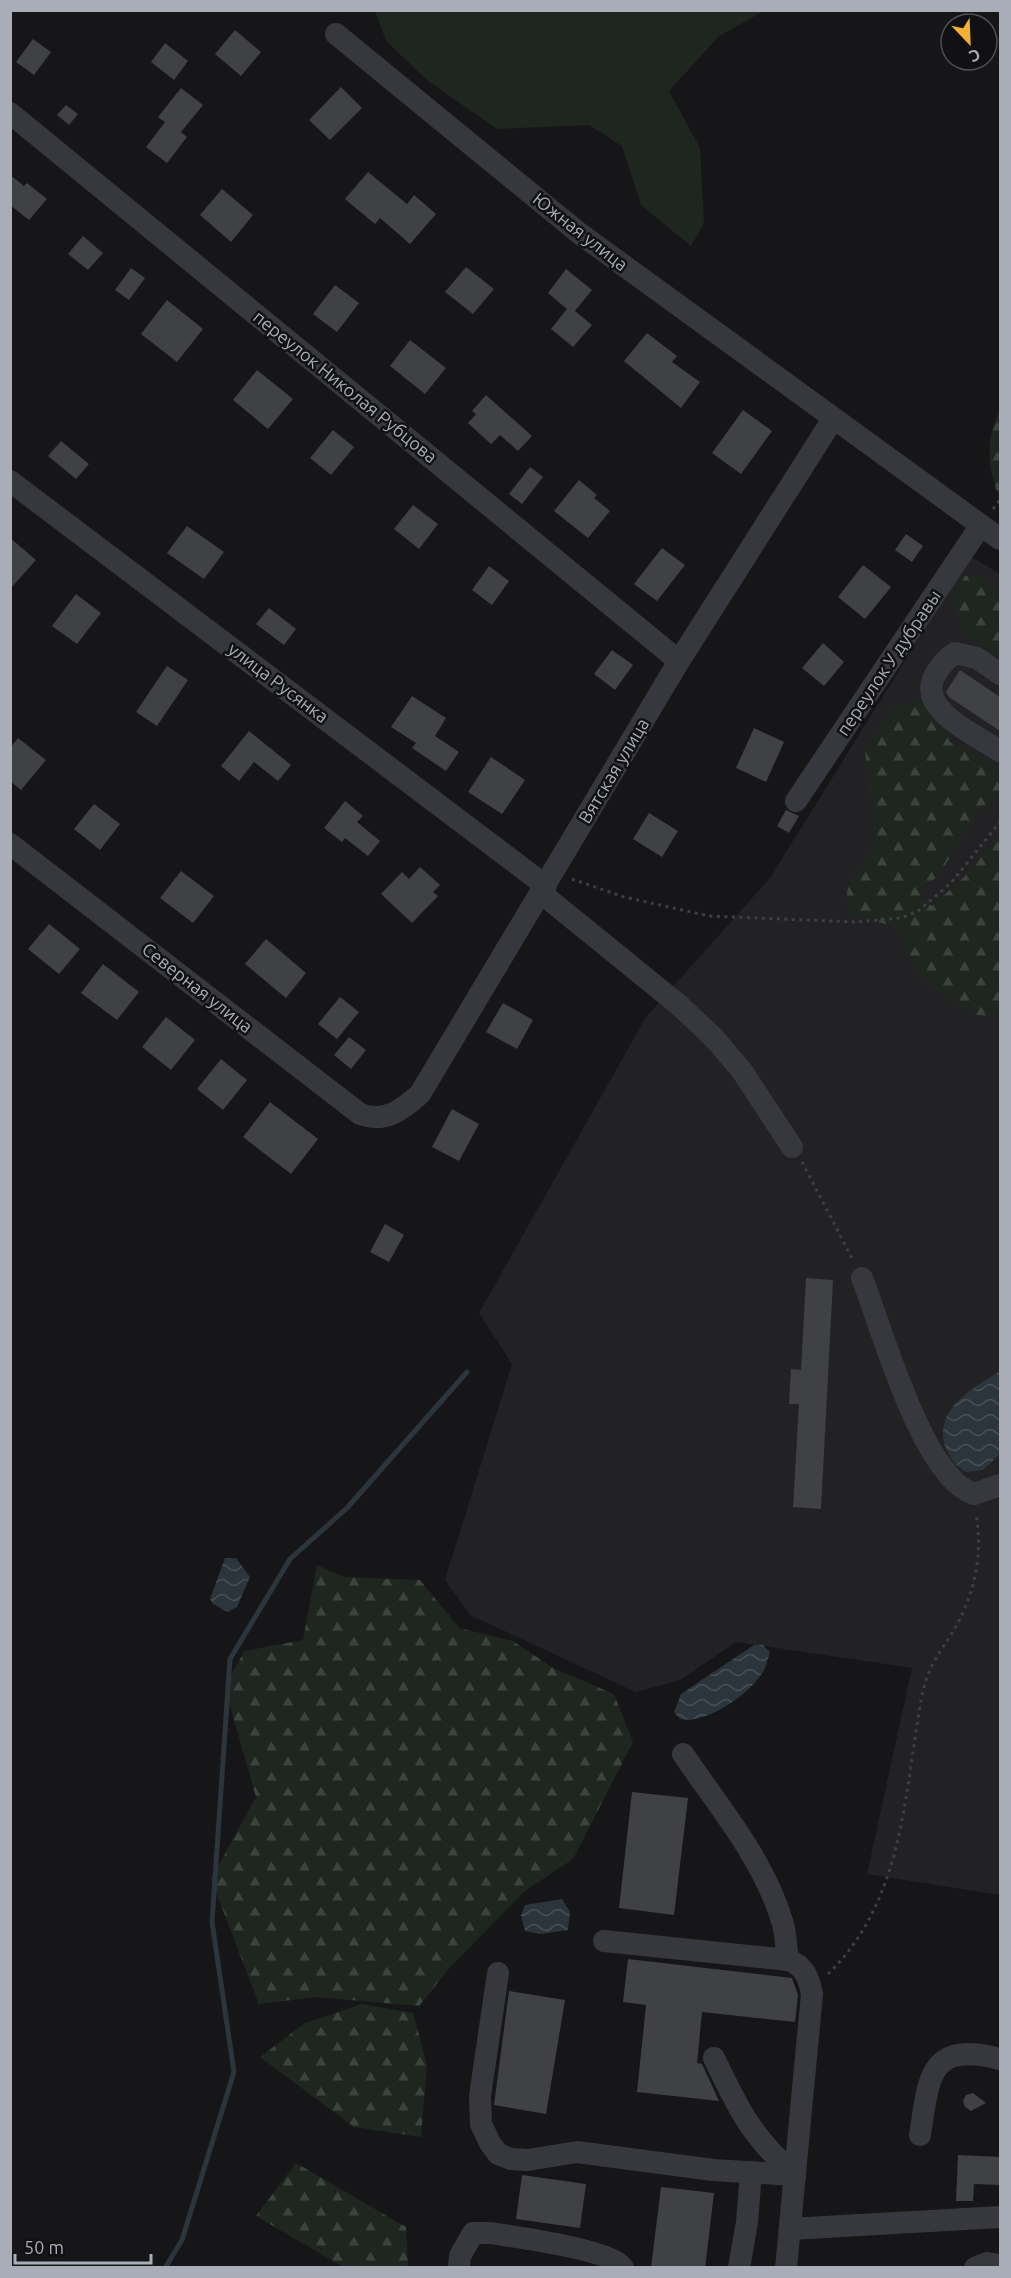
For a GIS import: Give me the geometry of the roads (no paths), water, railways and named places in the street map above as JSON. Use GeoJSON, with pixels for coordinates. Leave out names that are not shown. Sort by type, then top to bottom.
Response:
{"type":"FeatureCollection","features":[{"type":"Feature","properties":{"kind":"street","name":"Южная улица"},"geometry":{"type":"LineString","coordinates":[[336,34],[579,233],[1000,539]]}},
{"type":"Feature","properties":{"kind":"street","name":"переулок Николая Рубцова"},"geometry":{"type":"LineString","coordinates":[[10,112],[679,661]]}},
{"type":"Feature","properties":{"kind":"street","name":"Вятская улица"},"geometry":{"type":"LineString","coordinates":[[389,1116],[420,1094],[679,661],[832,419]]}},
{"type":"Feature","properties":{"kind":"street","name":"улица Русянка"},"geometry":{"type":"LineString","coordinates":[[10,481],[547,884],[714,1038],[742,1071],[792,1147]]}},
{"type":"Feature","properties":{"kind":"street","name":"переулок У дубравы"},"geometry":{"type":"LineString","coordinates":[[796,801],[981,525]]}},
{"type":"Feature","properties":{"kind":"street"},"geometry":{"type":"LineString","coordinates":[[1000,674],[977,658],[955,653],[945,659],[930,683],[930,694],[936,707],[1000,751]]}},
{"type":"Feature","properties":{"kind":"street","name":"Северная улица"},"geometry":{"type":"LineString","coordinates":[[10,844],[360,1114],[372,1118],[389,1116]]}},
{"type":"Feature","properties":{"kind":"street"},"geometry":{"type":"LineString","coordinates":[[862,1278],[882,1328],[904,1398],[916,1423],[957,1486],[974,1494],[1000,1485]]}},
{"type":"Feature","properties":{"kind":"street"},"geometry":{"type":"LineString","coordinates":[[683,1754],[756,1862],[770,1889],[783,1925],[788,1960]]}},
{"type":"Feature","properties":{"kind":"street"},"geometry":{"type":"LineString","coordinates":[[604,1941],[788,1960],[797,1963],[804,1971],[812,1994],[786,2268]]}},
{"type":"Feature","properties":{"kind":"street"},"geometry":{"type":"LineString","coordinates":[[498,1973],[480,2096],[482,2124],[490,2144],[498,2154],[511,2160],[528,2160],[577,2152],[713,2170],[795,2175]]}},
{"type":"Feature","properties":{"kind":"street"},"geometry":{"type":"LineString","coordinates":[[920,2135],[927,2090],[939,2064],[949,2056],[961,2053],[980,2054],[1000,2059]]}},
{"type":"Feature","properties":{"kind":"street"},"geometry":{"type":"LineString","coordinates":[[714,2058],[744,2120],[767,2150],[795,2175]]}},
{"type":"Feature","properties":{"kind":"street"},"geometry":{"type":"LineString","coordinates":[[739,2268],[747,2222],[750,2172]]}},
{"type":"Feature","properties":{"kind":"street"},"geometry":{"type":"LineString","coordinates":[[790,2229],[1000,2217]]}},
{"type":"Feature","properties":{"kind":"street"},"geometry":{"type":"LineString","coordinates":[[459,2268],[460,2256],[473,2234],[491,2232],[603,2254],[620,2263],[623,2268]]}},
{"type":"Feature","properties":{"kind":"street"},"geometry":{"type":"LineString","coordinates":[[975,2268],[987,2263],[1000,2265]]}},
{"type":"Feature","properties":{"kind":"water"},"geometry":{"type":"Polygon","coordinates":[[[1000,1371],[1000,1454],[983,1470],[966,1472],[954,1462],[946,1448],[943,1434],[945,1422],[950,1411],[967,1393],[1000,1371]]]}},
{"type":"Feature","properties":{"kind":"water"},"geometry":{"type":"Polygon","coordinates":[[[225,1558],[236,1558],[250,1577],[237,1607],[228,1612],[213,1604],[210,1599],[225,1558]]]}},
{"type":"Feature","properties":{"kind":"water"},"geometry":{"type":"Polygon","coordinates":[[[754,1645],[763,1645],[770,1652],[764,1670],[749,1688],[715,1712],[691,1720],[680,1719],[674,1712],[681,1694],[754,1645]]]}},
{"type":"Feature","properties":{"kind":"water"},"geometry":{"type":"Polygon","coordinates":[[[562,1899],[570,1912],[568,1930],[540,1934],[525,1931],[521,1915],[525,1905],[562,1899]]]}},
{"type":"Feature","properties":{"kind":"waterway"},"geometry":{"type":"LineString","coordinates":[[165,2268],[182,2240],[234,2072],[212,1922],[230,1659],[290,1559],[347,1508],[467,1372]]}}]}
